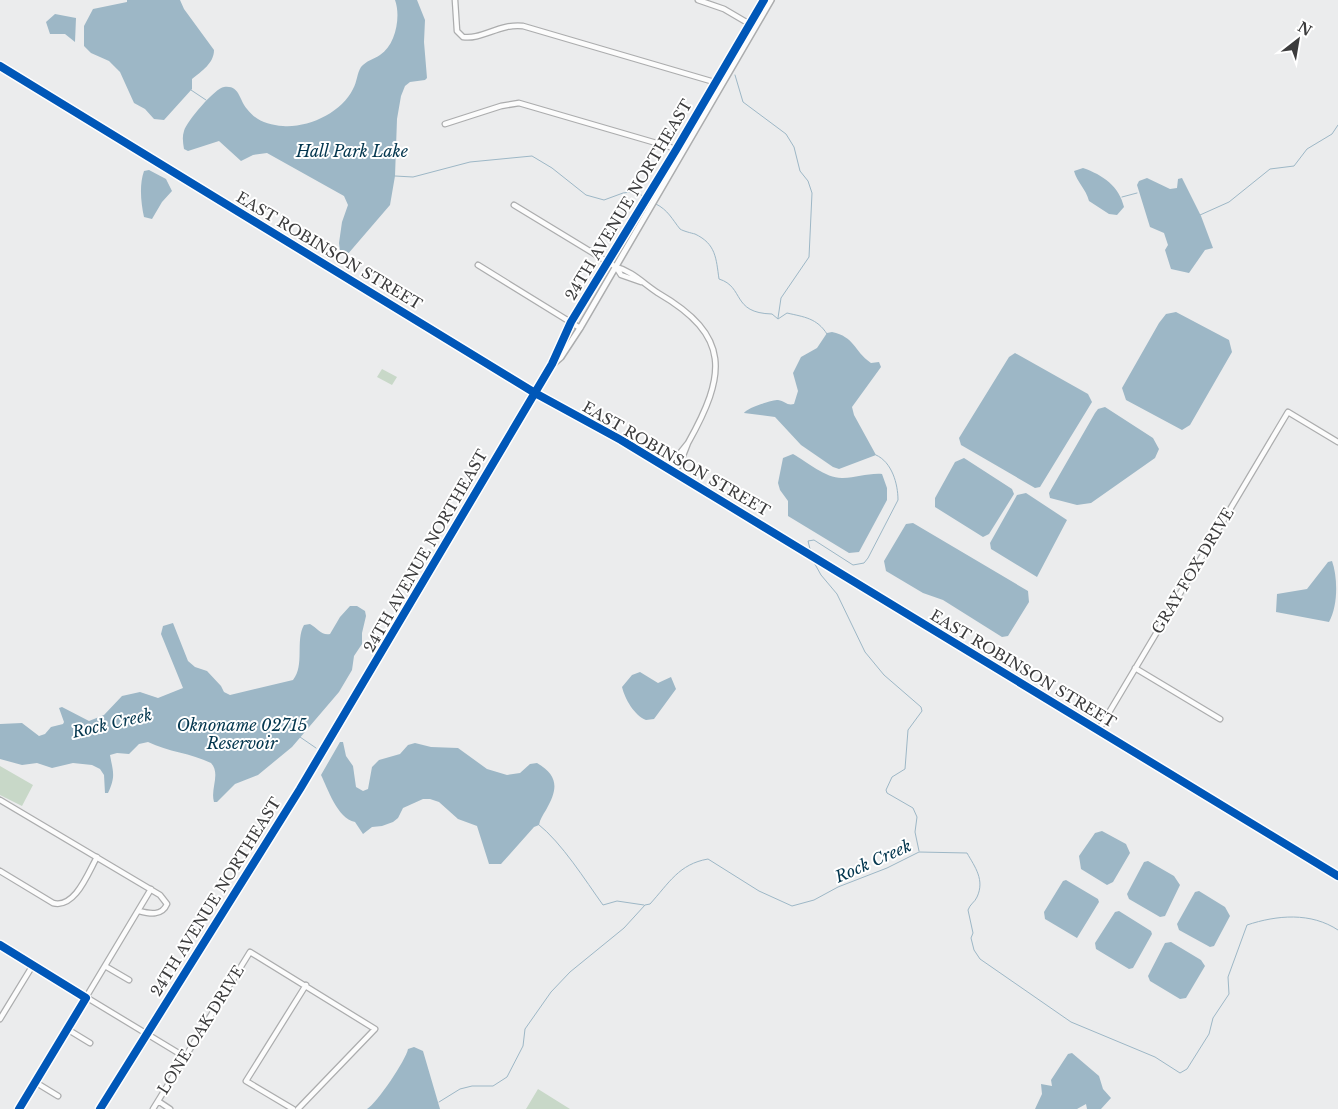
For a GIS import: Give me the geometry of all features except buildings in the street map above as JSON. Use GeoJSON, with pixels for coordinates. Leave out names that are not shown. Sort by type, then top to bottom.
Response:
{"type":"FeatureCollection","features":[{"type":"Feature","properties":{"kind":"street"},"geometry":{"type":"LineString","coordinates":[[455,0],[457,31],[463,37],[471,37],[504,26],[523,26],[718,84]]}},
{"type":"Feature","properties":{"kind":"street"},"geometry":{"type":"LineString","coordinates":[[698,0],[724,9],[752,26]]}},
{"type":"Feature","properties":{"kind":"street","name":"24TH AVENUE NORTHEAST"},"geometry":{"type":"LineString","coordinates":[[100,1109],[315,765],[552,364],[571,322],[606,262],[678,151],[752,26],[764,0]]}},
{"type":"Feature","properties":{"kind":"street","name":"24TH AVENUE NORTHEAST"},"geometry":{"type":"LineString","coordinates":[[752,26],[771,0]]}},
{"type":"Feature","properties":{"kind":"street","name":"EAST ROBINSON STREET"},"geometry":{"type":"LineString","coordinates":[[0,66],[535,393],[672,471],[1338,876]]}},
{"type":"Feature","properties":{"kind":"street"},"geometry":{"type":"LineString","coordinates":[[445,124],[501,106],[519,103],[678,151]]}},
{"type":"Feature","properties":{"kind":"street","name":"24TH AVENUE NORTHEAST"},"geometry":{"type":"LineString","coordinates":[[552,364],[561,357],[580,328],[616,267],[678,151]]}},
{"type":"Feature","properties":{"kind":"street"},"geometry":{"type":"LineString","coordinates":[[514,205],[616,267],[621,275],[641,282],[686,312],[702,328],[713,346],[716,367],[712,392],[704,416],[688,443],[679,466],[672,471]]}},
{"type":"Feature","properties":{"kind":"street"},"geometry":{"type":"LineString","coordinates":[[478,265],[580,328]]}},
{"type":"Feature","properties":{"kind":"street","name":"GRAY FOX DRIVE"},"geometry":{"type":"LineString","coordinates":[[1098,731],[1288,412],[1338,442]]}},
{"type":"Feature","properties":{"kind":"street"},"geometry":{"type":"LineString","coordinates":[[1135,668],[1220,719]]}},
{"type":"Feature","properties":{"kind":"street"},"geometry":{"type":"LineString","coordinates":[[0,800],[165,899],[167,906],[156,913],[138,911]]}},
{"type":"Feature","properties":{"kind":"street"},"geometry":{"type":"LineString","coordinates":[[0,871],[53,902],[65,903],[75,894],[97,857]]}},
{"type":"Feature","properties":{"kind":"street"},"geometry":{"type":"LineString","coordinates":[[19,1109],[151,889]]}},
{"type":"Feature","properties":{"kind":"street"},"geometry":{"type":"LineString","coordinates":[[0,945],[185,1057]]}},
{"type":"Feature","properties":{"kind":"street","name":"LONE OAK DRIVE"},"geometry":{"type":"LineString","coordinates":[[153,1109],[250,952],[306,985]]}},
{"type":"Feature","properties":{"kind":"street"},"geometry":{"type":"LineString","coordinates":[[0,1019],[34,965]]}},
{"type":"Feature","properties":{"kind":"street"},"geometry":{"type":"LineString","coordinates":[[105,966],[129,980]]}},
{"type":"Feature","properties":{"kind":"street"},"geometry":{"type":"LineString","coordinates":[[293,1109],[246,1081],[306,985],[375,1029],[298,1109]]}},
{"type":"Feature","properties":{"kind":"street"},"geometry":{"type":"LineString","coordinates":[[67,1029],[90,1043]]}},
{"type":"Feature","properties":{"kind":"street"},"geometry":{"type":"LineString","coordinates":[[35,1082],[58,1096]]}},
{"type":"Feature","properties":{"kind":"street"},"geometry":{"type":"LineString","coordinates":[[158,1101],[170,1109]]}},
{"type":"Feature","properties":{"kind":"green space"},"geometry":{"type":"Polygon","coordinates":[[[382,369],[397,377],[392,385],[377,377],[382,369]]]}},
{"type":"Feature","properties":{"kind":"green space"},"geometry":{"type":"Polygon","coordinates":[[[0,766],[33,785],[22,806],[0,795],[0,766]]]}},
{"type":"Feature","properties":{"kind":"green space"},"geometry":{"type":"Polygon","coordinates":[[[538,1089],[570,1109],[526,1109],[538,1089]]]}},
{"type":"Feature","properties":{"kind":"water"},"geometry":{"type":"Polygon","coordinates":[[[127,0],[180,0],[184,9],[214,50],[210,63],[192,79],[192,89],[164,120],[154,119],[145,109],[134,103],[120,72],[109,61],[91,53],[84,46],[84,26],[93,9],[127,2],[127,0]]]}},
{"type":"Feature","properties":{"kind":"water","name":"Hall Park Lake"},"geometry":{"type":"Polygon","coordinates":[[[395,0],[417,0],[425,20],[424,42],[427,78],[410,82],[405,86],[401,96],[397,119],[395,176],[390,205],[347,255],[340,251],[339,243],[342,222],[348,205],[344,196],[267,153],[253,155],[241,161],[219,141],[188,151],[184,149],[183,133],[190,120],[202,106],[214,93],[224,87],[233,88],[236,91],[254,117],[273,125],[293,126],[324,117],[341,105],[348,97],[361,67],[380,55],[390,44],[397,22],[395,0]]]}},
{"type":"Feature","properties":{"kind":"water"},"geometry":{"type":"Polygon","coordinates":[[[55,14],[76,18],[75,42],[65,34],[50,34],[46,22],[55,14]]]}},
{"type":"Feature","properties":{"kind":"water"},"geometry":{"type":"Polygon","coordinates":[[[1083,168],[1097,174],[1114,187],[1124,207],[1117,215],[1109,214],[1089,201],[1074,171],[1083,168]]]}},
{"type":"Feature","properties":{"kind":"water"},"geometry":{"type":"Polygon","coordinates":[[[149,170],[166,179],[172,191],[162,202],[152,219],[144,217],[141,200],[142,176],[144,171],[149,170]]]}},
{"type":"Feature","properties":{"kind":"water"},"geometry":{"type":"Polygon","coordinates":[[[1147,178],[1170,189],[1177,188],[1178,179],[1182,178],[1201,216],[1213,248],[1205,250],[1189,273],[1171,269],[1165,250],[1168,245],[1164,233],[1150,227],[1137,185],[1139,181],[1147,178]]]}},
{"type":"Feature","properties":{"kind":"water"},"geometry":{"type":"Polygon","coordinates":[[[1176,312],[1229,340],[1232,352],[1190,425],[1182,430],[1126,400],[1122,388],[1159,323],[1166,314],[1176,312]]]}},
{"type":"Feature","properties":{"kind":"water"},"geometry":{"type":"Polygon","coordinates":[[[832,332],[845,337],[871,363],[879,362],[881,367],[852,407],[854,415],[876,455],[839,469],[833,467],[801,445],[775,417],[744,413],[754,407],[775,400],[794,404],[798,391],[793,373],[801,357],[817,348],[827,333],[832,332]]]}},
{"type":"Feature","properties":{"kind":"water"},"geometry":{"type":"Polygon","coordinates":[[[1015,353],[1088,394],[1092,402],[1040,487],[1035,488],[961,445],[959,438],[1009,357],[1015,353]]]}},
{"type":"Feature","properties":{"kind":"water"},"geometry":{"type":"Polygon","coordinates":[[[1105,407],[1153,438],[1159,449],[1155,458],[1091,503],[1077,505],[1050,498],[1049,493],[1095,413],[1098,409],[1105,407]]]}},
{"type":"Feature","properties":{"kind":"water"},"geometry":{"type":"Polygon","coordinates":[[[793,454],[824,473],[837,478],[882,474],[887,488],[887,500],[859,552],[849,553],[788,516],[788,501],[780,490],[778,483],[783,458],[793,454]]]}},
{"type":"Feature","properties":{"kind":"water"},"geometry":{"type":"Polygon","coordinates":[[[964,458],[1012,489],[1014,494],[989,534],[983,537],[935,507],[935,498],[955,462],[964,458]]]}},
{"type":"Feature","properties":{"kind":"water"},"geometry":{"type":"Polygon","coordinates":[[[1026,493],[1067,520],[1037,577],[991,549],[990,543],[1017,495],[1026,493]]]}},
{"type":"Feature","properties":{"kind":"water"},"geometry":{"type":"Polygon","coordinates":[[[913,523],[1028,591],[1029,602],[1008,636],[1002,637],[943,600],[923,593],[886,571],[884,561],[906,524],[913,523]]]}},
{"type":"Feature","properties":{"kind":"water"},"geometry":{"type":"Polygon","coordinates":[[[1332,561],[1336,592],[1334,608],[1329,622],[1276,612],[1277,594],[1307,589],[1328,562],[1332,561]]]}},
{"type":"Feature","properties":{"kind":"water","name":"Oknoname 02715 Reservoir"},"geometry":{"type":"Polygon","coordinates":[[[350,606],[357,606],[365,611],[366,616],[362,633],[362,644],[354,656],[352,670],[339,692],[292,747],[258,775],[235,784],[217,802],[214,802],[213,797],[215,772],[211,763],[148,742],[139,744],[129,754],[117,753],[110,755],[113,778],[108,793],[105,793],[104,775],[100,769],[92,765],[73,763],[52,768],[37,763],[22,765],[0,759],[0,724],[22,723],[39,736],[45,734],[51,727],[63,724],[59,708],[62,707],[89,721],[104,715],[122,696],[140,692],[158,698],[183,688],[161,634],[163,626],[173,623],[188,661],[195,667],[207,671],[224,692],[230,695],[293,680],[299,667],[300,638],[304,625],[310,624],[322,633],[330,634],[340,617],[350,606]]]}},
{"type":"Feature","properties":{"kind":"water"},"geometry":{"type":"Polygon","coordinates":[[[640,672],[658,683],[671,677],[676,689],[654,719],[646,720],[634,711],[625,697],[622,687],[632,675],[640,672]]]}},
{"type":"Feature","properties":{"kind":"water"},"geometry":{"type":"Polygon","coordinates":[[[340,742],[343,742],[346,756],[353,766],[356,787],[363,791],[368,789],[372,767],[379,760],[400,754],[408,745],[415,743],[431,747],[458,748],[487,769],[507,775],[520,773],[530,764],[537,763],[553,778],[553,796],[539,825],[534,827],[501,864],[489,864],[477,826],[458,819],[439,802],[430,799],[423,799],[403,808],[398,818],[393,822],[372,827],[363,834],[355,822],[343,815],[338,809],[321,775],[340,742]]]}},
{"type":"Feature","properties":{"kind":"water"},"geometry":{"type":"Polygon","coordinates":[[[1102,831],[1126,844],[1130,853],[1113,882],[1107,885],[1081,869],[1079,856],[1095,833],[1102,831]]]}},
{"type":"Feature","properties":{"kind":"water"},"geometry":{"type":"Polygon","coordinates":[[[1148,861],[1174,876],[1180,885],[1165,916],[1160,917],[1129,899],[1127,894],[1144,862],[1148,861]]]}},
{"type":"Feature","properties":{"kind":"water"},"geometry":{"type":"Polygon","coordinates":[[[1066,880],[1098,899],[1099,902],[1077,938],[1045,919],[1044,912],[1063,881],[1066,880]]]}},
{"type":"Feature","properties":{"kind":"water"},"geometry":{"type":"Polygon","coordinates":[[[1199,891],[1225,907],[1230,916],[1214,946],[1210,947],[1179,930],[1177,924],[1195,892],[1199,891]]]}},
{"type":"Feature","properties":{"kind":"water"},"geometry":{"type":"Polygon","coordinates":[[[1119,911],[1151,931],[1152,934],[1133,968],[1129,969],[1096,949],[1095,943],[1115,912],[1119,911]]]}},
{"type":"Feature","properties":{"kind":"water"},"geometry":{"type":"Polygon","coordinates":[[[1171,942],[1201,960],[1205,966],[1186,998],[1180,999],[1150,981],[1148,976],[1165,943],[1171,942]]]}},
{"type":"Feature","properties":{"kind":"water"},"geometry":{"type":"Polygon","coordinates":[[[414,1047],[423,1051],[440,1109],[367,1109],[391,1081],[408,1049],[414,1047]]]}},
{"type":"Feature","properties":{"kind":"water"},"geometry":{"type":"Polygon","coordinates":[[[1072,1053],[1099,1076],[1103,1089],[1111,1098],[1101,1109],[1087,1109],[1086,1104],[1077,1109],[1035,1109],[1042,1094],[1041,1084],[1052,1086],[1051,1080],[1068,1054],[1072,1053]]]}},
{"type":"Feature","properties":{"kind":"waterway"},"geometry":{"type":"LineString","coordinates":[[735,75],[743,102],[786,134],[794,147],[800,171],[808,181],[812,193],[809,257],[781,298],[778,318]]}},
{"type":"Feature","properties":{"kind":"waterway"},"geometry":{"type":"LineString","coordinates":[[191,90],[206,100]]}},
{"type":"Feature","properties":{"kind":"waterway"},"geometry":{"type":"LineString","coordinates":[[1200,215],[1229,202],[1270,169],[1294,166],[1307,149],[1332,134],[1338,125]]}},
{"type":"Feature","properties":{"kind":"waterway"},"geometry":{"type":"LineString","coordinates":[[395,176],[413,177],[470,162],[532,156],[552,168],[586,195],[604,200],[623,193],[638,191],[642,196]]}},
{"type":"Feature","properties":{"kind":"waterway"},"geometry":{"type":"LineString","coordinates":[[1122,197],[1137,193]]}},
{"type":"Feature","properties":{"kind":"waterway"},"geometry":{"type":"LineString","coordinates":[[656,204],[667,212],[680,229],[695,234],[707,242],[716,258],[719,279],[732,288],[744,305],[759,313],[772,314],[778,319],[787,313],[804,317],[814,321],[827,334]]}},
{"type":"Feature","properties":{"kind":"waterway"},"geometry":{"type":"LineString","coordinates":[[811,553],[808,541],[814,540],[853,565],[864,563],[868,558],[898,500],[893,474],[882,458],[876,455]]}},
{"type":"Feature","properties":{"kind":"waterway"},"geometry":{"type":"LineString","coordinates":[[811,557],[821,575],[837,594],[865,652],[884,675],[921,707],[922,711],[908,730],[905,769],[892,777],[886,790],[887,793],[913,808],[917,817],[915,832],[919,851]]}},
{"type":"Feature","properties":{"kind":"waterway","name":"Rock Creek"},"geometry":{"type":"LineString","coordinates":[[300,737],[316,748]]}},
{"type":"Feature","properties":{"kind":"waterway","name":"Rock Creek"},"geometry":{"type":"LineString","coordinates":[[538,824],[556,841],[603,905],[617,901],[644,905]]}},
{"type":"Feature","properties":{"kind":"waterway","name":"Rock Creek"},"geometry":{"type":"LineString","coordinates":[[439,1102],[460,1089],[472,1086],[493,1086],[507,1077],[523,1046],[525,1029],[551,992],[570,972],[624,928],[645,905],[650,904],[682,870],[689,865],[708,859],[759,891],[792,906],[814,900],[838,887],[887,868],[919,852],[967,853],[976,869],[980,885],[977,897],[968,910],[973,933],[971,938],[974,950],[980,959],[1071,1022],[1155,1057],[1180,1073],[1187,1069],[1209,1034],[1213,1018],[1229,994],[1228,977],[1247,925],[1270,919],[1294,917],[1317,920],[1338,930]]}},
{"type":"Feature","properties":{"kind":"cycle path"},"geometry":{"type":"LineString","coordinates":[[100,1109],[300,789],[552,364],[571,322],[676,150],[764,0]]}},
{"type":"Feature","properties":{"kind":"cycle path"},"geometry":{"type":"LineString","coordinates":[[0,66],[535,393],[621,440],[1338,876]]}},
{"type":"Feature","properties":{"kind":"cycle path"},"geometry":{"type":"LineString","coordinates":[[0,945],[86,998],[19,1109]]}}]}
